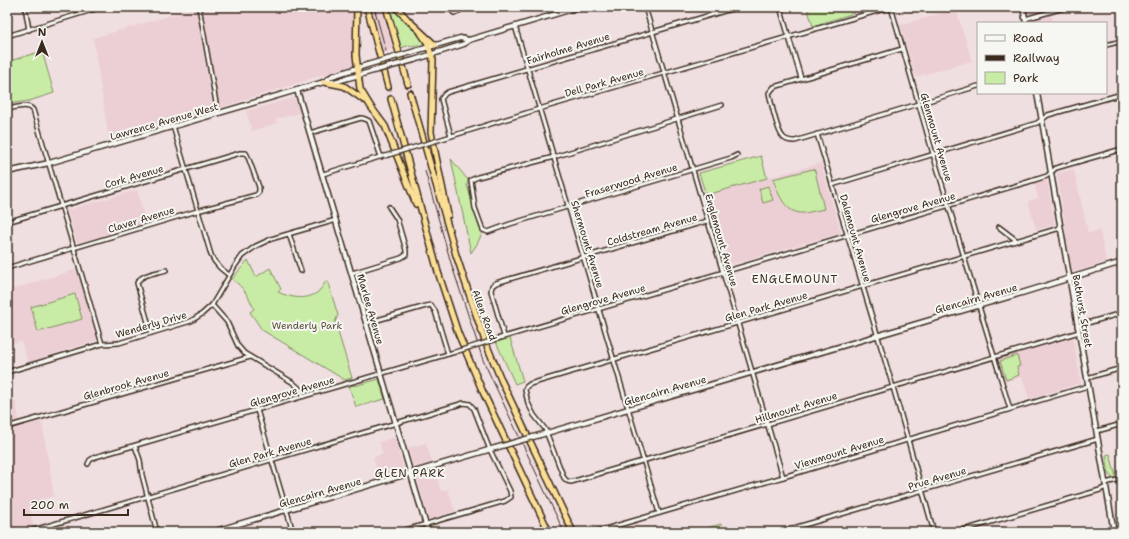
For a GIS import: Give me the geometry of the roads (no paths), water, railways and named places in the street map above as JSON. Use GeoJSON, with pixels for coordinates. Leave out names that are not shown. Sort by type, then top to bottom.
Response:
{"type":"FeatureCollection","features":[{"type":"Feature","properties":{"kind":"highway"},"geometry":{"type":"LineString","coordinates":[[357,7],[356,55],[359,86],[371,107],[385,126],[425,225]]}},
{"type":"Feature","properties":{"kind":"highway"},"geometry":{"type":"LineString","coordinates":[[367,7],[388,87]]}},
{"type":"Feature","properties":{"kind":"highway"},"geometry":{"type":"LineString","coordinates":[[386,7],[408,84]]}},
{"type":"Feature","properties":{"kind":"highway"},"geometry":{"type":"LineString","coordinates":[[396,7],[435,45]]}},
{"type":"Feature","properties":{"kind":"highway"},"geometry":{"type":"LineString","coordinates":[[421,33],[428,47],[434,65],[432,132],[456,255]]}},
{"type":"Feature","properties":{"kind":"highway"},"geometry":{"type":"LineString","coordinates":[[324,82],[344,86],[350,89],[371,107]]}},
{"type":"Feature","properties":{"kind":"highway","name":"Allen Road"},"geometry":{"type":"LineString","coordinates":[[410,93],[456,255],[484,341],[573,532]]}},
{"type":"Feature","properties":{"kind":"highway"},"geometry":{"type":"LineString","coordinates":[[391,99],[425,225],[460,339],[482,390],[550,532]]}},
{"type":"Feature","properties":{"kind":"street"},"geometry":{"type":"LineString","coordinates":[[25,7],[28,30]]}},
{"type":"Feature","properties":{"kind":"street"},"geometry":{"type":"LineString","coordinates":[[7,36],[102,7]]}},
{"type":"Feature","properties":{"kind":"street"},"geometry":{"type":"LineString","coordinates":[[199,7],[218,114]]}},
{"type":"Feature","properties":{"kind":"street"},"geometry":{"type":"LineString","coordinates":[[449,7],[454,12],[458,12],[463,7]]}},
{"type":"Feature","properties":{"kind":"street","name":"Lawrence Avenue West"},"geometry":{"type":"LineString","coordinates":[[7,172],[49,163],[324,82],[334,82],[359,76],[431,55],[464,44],[469,40],[579,7]]}},
{"type":"Feature","properties":{"kind":"street","name":"Englemount Avenue"},"geometry":{"type":"LineString","coordinates":[[645,7],[651,32],[665,73],[783,477]]}},
{"type":"Feature","properties":{"kind":"street","name":"Fairholme Avenue"},"geometry":{"type":"LineString","coordinates":[[450,136],[441,99],[444,94],[738,7]]}},
{"type":"Feature","properties":{"kind":"street"},"geometry":{"type":"LineString","coordinates":[[780,7],[800,78]]}},
{"type":"Feature","properties":{"kind":"street","name":"Dell Park Avenue"},"geometry":{"type":"LineString","coordinates":[[323,174],[539,109],[891,7]]}},
{"type":"Feature","properties":{"kind":"street","name":"Glenmount Avenue"},"geometry":{"type":"LineString","coordinates":[[891,7],[948,205],[1010,410]]}},
{"type":"Feature","properties":{"kind":"street"},"geometry":{"type":"LineString","coordinates":[[1023,7],[1026,21],[1067,7]]}},
{"type":"Feature","properties":{"kind":"street","name":"Shermount Avenue"},"geometry":{"type":"LineString","coordinates":[[515,26],[659,513]]}},
{"type":"Feature","properties":{"kind":"street","name":"Lawrence Avenue West"},"geometry":{"type":"LineString","coordinates":[[324,82],[332,76],[428,47],[460,38],[469,40]]}},
{"type":"Feature","properties":{"kind":"street"},"geometry":{"type":"LineString","coordinates":[[1107,45],[1122,41]]}},
{"type":"Feature","properties":{"kind":"street"},"geometry":{"type":"LineString","coordinates":[[902,48],[779,84],[774,87],[769,93],[778,126],[783,138],[787,140],[795,140],[977,86]]}},
{"type":"Feature","properties":{"kind":"street","name":"Marlee Avenue"},"geometry":{"type":"LineString","coordinates":[[297,90],[428,532]]}},
{"type":"Feature","properties":{"kind":"street","name":"Bathurst Street"},"geometry":{"type":"LineString","coordinates":[[1037,94],[1114,532]]}},
{"type":"Feature","properties":{"kind":"street"},"geometry":{"type":"LineString","coordinates":[[832,185],[1037,123],[1048,115],[1122,94]]}},
{"type":"Feature","properties":{"kind":"street"},"geometry":{"type":"LineString","coordinates":[[554,157],[722,105]]}},
{"type":"Feature","properties":{"kind":"street"},"geometry":{"type":"LineString","coordinates":[[7,109],[27,106],[32,108],[102,344]]}},
{"type":"Feature","properties":{"kind":"street"},"geometry":{"type":"LineString","coordinates":[[310,133],[361,118],[365,119],[369,122],[381,157]]}},
{"type":"Feature","properties":{"kind":"street"},"geometry":{"type":"LineString","coordinates":[[173,126],[197,211],[214,262],[229,275]]}},
{"type":"Feature","properties":{"kind":"street","name":"Dalemount Avenue"},"geometry":{"type":"LineString","coordinates":[[817,134],[893,387],[934,532]]}},
{"type":"Feature","properties":{"kind":"street","name":"Glengrove Avenue"},"geometry":{"type":"LineString","coordinates":[[88,464],[90,460],[95,457],[455,352],[504,336],[1047,176],[1056,168],[1122,149]]}},
{"type":"Feature","properties":{"kind":"street","name":"Cork Avenue"},"geometry":{"type":"LineString","coordinates":[[7,222],[240,153],[246,153],[254,171]]}},
{"type":"Feature","properties":{"kind":"street","name":"Fraserwood Avenue"},"geometry":{"type":"LineString","coordinates":[[554,157],[471,180],[475,208],[482,230],[488,232],[737,155]]}},
{"type":"Feature","properties":{"kind":"street","name":"Claver Avenue"},"geometry":{"type":"LineString","coordinates":[[7,268],[197,211],[256,195],[259,192],[259,187],[254,171]]}},
{"type":"Feature","properties":{"kind":"street"},"geometry":{"type":"LineString","coordinates":[[352,273],[401,258],[406,255],[406,250],[397,219],[389,207]]}},
{"type":"Feature","properties":{"kind":"street","name":"Wenderly Drive"},"geometry":{"type":"LineString","coordinates":[[7,372],[102,344],[119,343],[191,321],[202,314],[212,304],[242,256],[256,246],[271,239],[336,220]]}},
{"type":"Feature","properties":{"kind":"street","name":"Coldstream Avenue"},"geometry":{"type":"LineString","coordinates":[[504,336],[491,291],[493,284],[708,221]]}},
{"type":"Feature","properties":{"kind":"street"},"geometry":{"type":"LineString","coordinates":[[999,227],[1016,240]]}},
{"type":"Feature","properties":{"kind":"street","name":"Glen Park Avenue"},"geometry":{"type":"LineString","coordinates":[[546,433],[528,403],[525,390],[530,384],[1060,228]]}},
{"type":"Feature","properties":{"kind":"street"},"geometry":{"type":"LineString","coordinates":[[289,234],[301,271]]}},
{"type":"Feature","properties":{"kind":"street","name":"Glencairn Avenue"},"geometry":{"type":"LineString","coordinates":[[212,532],[979,306],[1122,262]]}},
{"type":"Feature","properties":{"kind":"street"},"geometry":{"type":"LineString","coordinates":[[151,334],[137,283],[142,277],[166,270]]}},
{"type":"Feature","properties":{"kind":"street"},"geometry":{"type":"LineString","coordinates":[[212,304],[227,322],[238,346],[244,353],[292,382],[299,388],[304,396]]}},
{"type":"Feature","properties":{"kind":"street"},"geometry":{"type":"LineString","coordinates":[[367,323],[431,305],[435,311],[448,354]]}},
{"type":"Feature","properties":{"kind":"street"},"geometry":{"type":"LineString","coordinates":[[1078,326],[1122,313]]}},
{"type":"Feature","properties":{"kind":"street","name":"Hillmount Avenue"},"geometry":{"type":"LineString","coordinates":[[546,433],[564,478],[567,481],[573,481],[1079,332]]}},
{"type":"Feature","properties":{"kind":"street","name":"Glenbrook Avenue"},"geometry":{"type":"LineString","coordinates":[[7,427],[250,357]]}},
{"type":"Feature","properties":{"kind":"street"},"geometry":{"type":"LineString","coordinates":[[1087,378],[1122,368]]}},
{"type":"Feature","properties":{"kind":"street","name":"Viewmount Avenue"},"geometry":{"type":"LineString","coordinates":[[595,532],[1088,386]]}},
{"type":"Feature","properties":{"kind":"street","name":"Glen Park Avenue"},"geometry":{"type":"LineString","coordinates":[[27,532],[464,403],[470,404],[474,409],[490,450]]}},
{"type":"Feature","properties":{"kind":"street"},"geometry":{"type":"LineString","coordinates":[[257,410],[293,532]]}},
{"type":"Feature","properties":{"kind":"street"},"geometry":{"type":"LineString","coordinates":[[1096,431],[1122,424]]}},
{"type":"Feature","properties":{"kind":"street","name":"Prue Avenue"},"geometry":{"type":"LineString","coordinates":[[780,532],[1098,439]]}},
{"type":"Feature","properties":{"kind":"street"},"geometry":{"type":"LineString","coordinates":[[135,446],[157,532]]}},
{"type":"Feature","properties":{"kind":"street"},"geometry":{"type":"LineString","coordinates":[[398,532],[505,501],[511,497],[490,450]]}},
{"type":"Feature","properties":{"kind":"street"},"geometry":{"type":"LineString","coordinates":[[957,532],[1101,490],[1105,485],[1122,478]]}},
{"type":"Feature","properties":{"kind":"tunnel"},"geometry":{"type":"LineString","coordinates":[[388,87],[391,99]]}},
{"type":"Feature","properties":{"kind":"railway"},"geometry":{"type":"LineString","coordinates":[[374,7],[386,51]]}},
{"type":"Feature","properties":{"kind":"railway"},"geometry":{"type":"LineString","coordinates":[[425,171],[451,263],[483,360],[564,532]]}},
{"type":"Feature","properties":{"kind":"district","name":"ENGLEMOUNT"},"geometry":{"type":"Point","coordinates":[795,279]}},
{"type":"Feature","properties":{"kind":"district","name":"GLEN PARK"},"geometry":{"type":"Point","coordinates":[410,473]}},
{"type":"Feature","properties":{"kind":"park label","name":"Wenderly Park"},"geometry":{"type":"Point","coordinates":[307,325]}}]}
